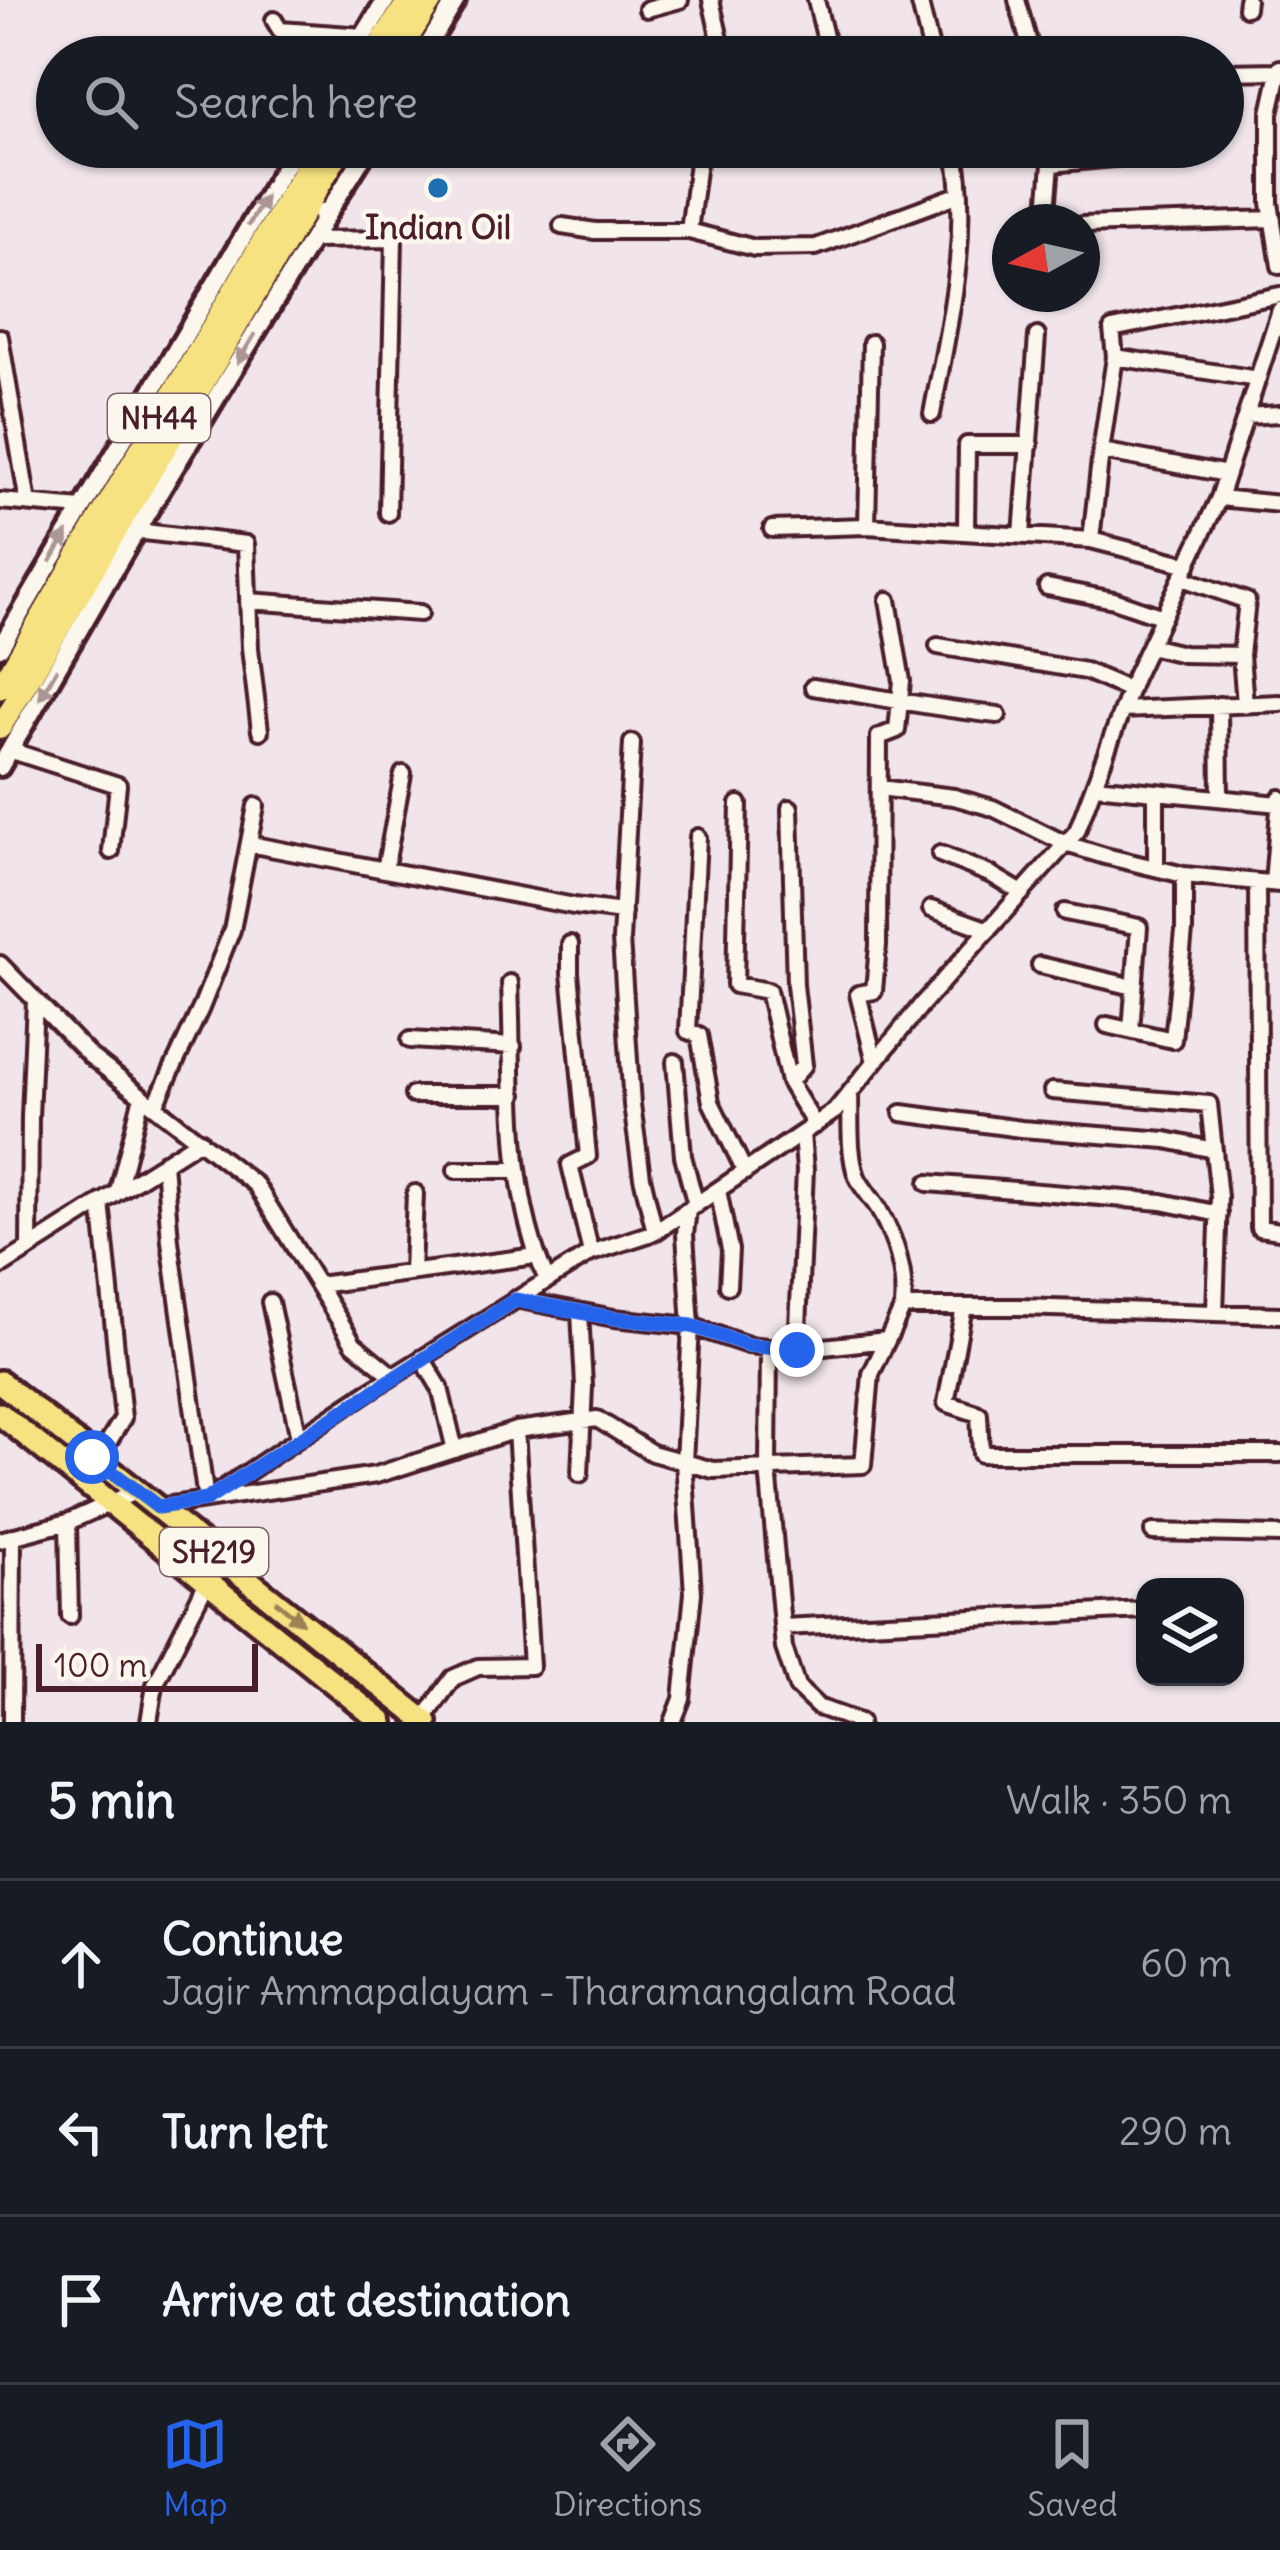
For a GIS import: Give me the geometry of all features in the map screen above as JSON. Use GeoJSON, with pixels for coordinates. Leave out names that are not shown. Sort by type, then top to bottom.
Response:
{"type":"FeatureCollection","features":[{"type":"Feature","properties":{"kind":"main road"},"geometry":{"type":"LineString","coordinates":[[386,36],[409,0]]}},
{"type":"Feature","properties":{"kind":"main road"},"geometry":{"type":"LineString","coordinates":[[393,36],[432,0]]}},
{"type":"Feature","properties":{"kind":"main road","name":"NH44"},"geometry":{"type":"LineString","coordinates":[[0,688],[306,168]]}},
{"type":"Feature","properties":{"kind":"main road","name":"NH44"},"geometry":{"type":"LineString","coordinates":[[0,728],[305,234],[316,190],[329,168]]}},
{"type":"Feature","properties":{"kind":"main road","name":"SH219"},"geometry":{"type":"LineString","coordinates":[[0,1382],[425,1721]]}},
{"type":"Feature","properties":{"kind":"main road","name":"SH219"},"geometry":{"type":"LineString","coordinates":[[0,1414],[382,1722]]}},
{"type":"Feature","properties":{"kind":"street"},"geometry":{"type":"LineString","coordinates":[[380,36],[386,0]]}},
{"type":"Feature","properties":{"kind":"street"},"geometry":{"type":"LineString","coordinates":[[400,36],[456,0]]}},
{"type":"Feature","properties":{"kind":"street"},"geometry":{"type":"LineString","coordinates":[[647,9],[680,0]]}},
{"type":"Feature","properties":{"kind":"street"},"geometry":{"type":"LineString","coordinates":[[711,0],[719,36]]}},
{"type":"Feature","properties":{"kind":"street"},"geometry":{"type":"LineString","coordinates":[[816,0],[825,36]]}},
{"type":"Feature","properties":{"kind":"street"},"geometry":{"type":"LineString","coordinates":[[919,0],[928,36]]}},
{"type":"Feature","properties":{"kind":"street"},"geometry":{"type":"LineString","coordinates":[[1017,0],[1027,36]]}},
{"type":"Feature","properties":{"kind":"street"},"geometry":{"type":"LineString","coordinates":[[274,20],[280,30],[308,36]]}},
{"type":"Feature","properties":{"kind":"street"},"geometry":{"type":"LineString","coordinates":[[1244,71],[1280,69],[1270,113],[1273,219],[1280,266]]}},
{"type":"Feature","properties":{"kind":"street"},"geometry":{"type":"LineString","coordinates":[[0,648],[284,168]]}},
{"type":"Feature","properties":{"kind":"street"},"geometry":{"type":"LineString","coordinates":[[111,851],[118,785],[5,758],[305,234],[330,209],[355,168]]}},
{"type":"Feature","properties":{"kind":"street"},"geometry":{"type":"LineString","coordinates":[[689,231],[697,168]]}},
{"type":"Feature","properties":{"kind":"street"},"geometry":{"type":"LineString","coordinates":[[932,414],[956,279],[958,168]]}},
{"type":"Feature","properties":{"kind":"street"},"geometry":{"type":"LineString","coordinates":[[1048,204],[1051,168]]}},
{"type":"Feature","properties":{"kind":"street"},"geometry":{"type":"LineString","coordinates":[[562,226],[595,231],[689,231],[755,248],[816,247],[960,194]]}},
{"type":"Feature","properties":{"kind":"street"},"geometry":{"type":"LineString","coordinates":[[1100,224],[1273,219]]}},
{"type":"Feature","properties":{"kind":"street"},"geometry":{"type":"LineString","coordinates":[[305,234],[394,239],[388,513]]}},
{"type":"Feature","properties":{"kind":"street"},"geometry":{"type":"LineString","coordinates":[[1091,540],[1115,357],[1112,329],[1280,295]]}},
{"type":"Feature","properties":{"kind":"street"},"geometry":{"type":"LineString","coordinates":[[206,1500],[591,1253],[655,1232],[835,1111],[1077,831],[1130,690],[1220,498],[1275,339],[1280,310]]}},
{"type":"Feature","properties":{"kind":"street"},"geometry":{"type":"LineString","coordinates":[[1022,535],[1037,336]]}},
{"type":"Feature","properties":{"kind":"street"},"geometry":{"type":"LineString","coordinates":[[0,338],[28,503]]}},
{"type":"Feature","properties":{"kind":"street"},"geometry":{"type":"LineString","coordinates":[[867,526],[872,343]]}},
{"type":"Feature","properties":{"kind":"street"},"geometry":{"type":"LineString","coordinates":[[1115,357],[1258,379]]}},
{"type":"Feature","properties":{"kind":"street"},"geometry":{"type":"LineString","coordinates":[[1246,416],[1280,414]]}},
{"type":"Feature","properties":{"kind":"street"},"geometry":{"type":"LineString","coordinates":[[966,530],[967,445],[1030,445]]}},
{"type":"Feature","properties":{"kind":"street"},"geometry":{"type":"LineString","coordinates":[[1101,451],[1227,474]]}},
{"type":"Feature","properties":{"kind":"street"},"geometry":{"type":"LineString","coordinates":[[1220,498],[1280,504]]}},
{"type":"Feature","properties":{"kind":"street"},"geometry":{"type":"LineString","coordinates":[[0,501],[82,508]]}},
{"type":"Feature","properties":{"kind":"street"},"geometry":{"type":"LineString","coordinates":[[772,529],[867,526],[1091,540],[1185,572],[1247,602],[1241,655],[1245,704]]}},
{"type":"Feature","properties":{"kind":"street"},"geometry":{"type":"LineString","coordinates":[[136,531],[247,544],[250,648],[260,731]]}},
{"type":"Feature","properties":{"kind":"street"},"geometry":{"type":"LineString","coordinates":[[1047,587],[1114,600],[1163,617]]}},
{"type":"Feature","properties":{"kind":"street"},"geometry":{"type":"LineString","coordinates":[[875,1062],[858,994],[874,991],[879,736],[897,730],[902,681],[888,600]]}},
{"type":"Feature","properties":{"kind":"street"},"geometry":{"type":"LineString","coordinates":[[248,601],[420,613]]}},
{"type":"Feature","properties":{"kind":"street"},"geometry":{"type":"LineString","coordinates":[[938,646],[1084,671],[1130,690]]}},
{"type":"Feature","properties":{"kind":"street"},"geometry":{"type":"LineString","coordinates":[[1150,646],[1183,654],[1241,655]]}},
{"type":"Feature","properties":{"kind":"street"},"geometry":{"type":"LineString","coordinates":[[813,687],[998,715]]}},
{"type":"Feature","properties":{"kind":"street"},"geometry":{"type":"LineString","coordinates":[[1123,710],[1280,703]]}},
{"type":"Feature","properties":{"kind":"street"},"geometry":{"type":"LineString","coordinates":[[1219,705],[1220,798]]}},
{"type":"Feature","properties":{"kind":"street"},"geometry":{"type":"LineString","coordinates":[[632,743],[622,940],[632,1105],[655,1232]]}},
{"type":"Feature","properties":{"kind":"street"},"geometry":{"type":"LineString","coordinates":[[385,870],[403,774]]}},
{"type":"Feature","properties":{"kind":"street"},"geometry":{"type":"LineString","coordinates":[[1094,786],[1280,801],[1270,883],[1259,1228],[1280,1232]]}},
{"type":"Feature","properties":{"kind":"street"},"geometry":{"type":"LineString","coordinates":[[879,788],[954,797],[993,808],[1066,844],[1156,868],[1270,883]]}},
{"type":"Feature","properties":{"kind":"street"},"geometry":{"type":"LineString","coordinates":[[1156,792],[1156,868]]}},
{"type":"Feature","properties":{"kind":"street"},"geometry":{"type":"LineString","coordinates":[[740,804],[735,985],[768,991],[789,1082],[808,1129],[797,1350]]}},
{"type":"Feature","properties":{"kind":"street"},"geometry":{"type":"LineString","coordinates":[[155,1106],[232,930],[256,806]]}},
{"type":"Feature","properties":{"kind":"street"},"geometry":{"type":"LineString","coordinates":[[789,1082],[804,1065],[795,985],[790,808]]}},
{"type":"Feature","properties":{"kind":"street"},"geometry":{"type":"LineString","coordinates":[[698,837],[688,1031],[699,1035],[711,1102],[745,1172]]}},
{"type":"Feature","properties":{"kind":"street"},"geometry":{"type":"LineString","coordinates":[[249,844],[623,912]]}},
{"type":"Feature","properties":{"kind":"street"},"geometry":{"type":"LineString","coordinates":[[940,854],[1022,893]]}},
{"type":"Feature","properties":{"kind":"street"},"geometry":{"type":"LineString","coordinates":[[1107,1024],[1173,1040],[1184,931],[1184,874]]}},
{"type":"Feature","properties":{"kind":"street"},"geometry":{"type":"LineString","coordinates":[[932,909],[989,930]]}},
{"type":"Feature","properties":{"kind":"street"},"geometry":{"type":"LineString","coordinates":[[1065,912],[1139,927],[1131,1030]]}},
{"type":"Feature","properties":{"kind":"street"},"geometry":{"type":"LineString","coordinates":[[570,944],[588,1156],[570,1165],[591,1253]]}},
{"type":"Feature","properties":{"kind":"street"},"geometry":{"type":"LineString","coordinates":[[0,964],[90,1056],[256,1185],[354,1343],[394,1376]]}},
{"type":"Feature","properties":{"kind":"street"},"geometry":{"type":"LineString","coordinates":[[1040,965],[1134,987]]}},
{"type":"Feature","properties":{"kind":"street"},"geometry":{"type":"LineString","coordinates":[[510,983],[517,1170],[536,1256],[547,1280]]}},
{"type":"Feature","properties":{"kind":"street"},"geometry":{"type":"LineString","coordinates":[[29,1248],[35,1000]]}},
{"type":"Feature","properties":{"kind":"street"},"geometry":{"type":"LineString","coordinates":[[410,1040],[512,1046]]}},
{"type":"Feature","properties":{"kind":"street"},"geometry":{"type":"LineString","coordinates":[[673,1722],[682,1700],[693,1593],[685,1462],[692,1326],[685,1234],[692,1208],[675,1062]]}},
{"type":"Feature","properties":{"kind":"street"},"geometry":{"type":"LineString","coordinates":[[1052,1090],[1209,1104],[1219,1214],[1215,1313]]}},
{"type":"Feature","properties":{"kind":"street"},"geometry":{"type":"LineString","coordinates":[[158,1507],[376,1475],[516,1430],[598,1419],[652,1453],[713,1470],[862,1466],[871,1374],[903,1307],[905,1283],[901,1256],[858,1179],[850,1093]]}},
{"type":"Feature","properties":{"kind":"street"},"geometry":{"type":"LineString","coordinates":[[413,1095],[514,1095]]}},
{"type":"Feature","properties":{"kind":"street"},"geometry":{"type":"LineString","coordinates":[[118,1191],[142,1096]]}},
{"type":"Feature","properties":{"kind":"street"},"geometry":{"type":"LineString","coordinates":[[902,1113],[1021,1129],[1166,1140],[1214,1150]]}},
{"type":"Feature","properties":{"kind":"street"},"geometry":{"type":"LineString","coordinates":[[0,1267],[200,1140]]}},
{"type":"Feature","properties":{"kind":"street"},"geometry":{"type":"LineString","coordinates":[[164,1162],[170,1241],[206,1500]]}},
{"type":"Feature","properties":{"kind":"street"},"geometry":{"type":"LineString","coordinates":[[456,1170],[517,1170]]}},
{"type":"Feature","properties":{"kind":"street"},"geometry":{"type":"LineString","coordinates":[[928,1183],[1162,1202],[1219,1214]]}},
{"type":"Feature","properties":{"kind":"street"},"geometry":{"type":"LineString","coordinates":[[718,1190],[730,1250],[728,1286]]}},
{"type":"Feature","properties":{"kind":"street"},"geometry":{"type":"LineString","coordinates":[[412,1272],[415,1193]]}},
{"type":"Feature","properties":{"kind":"street"},"geometry":{"type":"LineString","coordinates":[[92,1457],[123,1418],[100,1202]]}},
{"type":"Feature","properties":{"kind":"street"},"geometry":{"type":"LineString","coordinates":[[318,1286],[536,1256]]}},
{"type":"Feature","properties":{"kind":"street"},"geometry":{"type":"LineString","coordinates":[[515,1300],[692,1326],[769,1348],[797,1350],[887,1340]]}},
{"type":"Feature","properties":{"kind":"street"},"geometry":{"type":"LineString","coordinates":[[270,1301],[299,1438]]}},
{"type":"Feature","properties":{"kind":"street"},"geometry":{"type":"LineString","coordinates":[[903,1307],[1280,1315]]}},
{"type":"Feature","properties":{"kind":"street"},"geometry":{"type":"LineString","coordinates":[[964,1307],[946,1403],[979,1414],[981,1454],[1280,1454]]}},
{"type":"Feature","properties":{"kind":"street"},"geometry":{"type":"LineString","coordinates":[[580,1312],[580,1474]]}},
{"type":"Feature","properties":{"kind":"street"},"geometry":{"type":"LineString","coordinates":[[769,1348],[768,1468],[784,1648],[797,1688],[818,1707],[860,1722]]}},
{"type":"Feature","properties":{"kind":"street"},"geometry":{"type":"LineString","coordinates":[[422,1358],[440,1388],[455,1450]]}},
{"type":"Feature","properties":{"kind":"street"},"geometry":{"type":"LineString","coordinates":[[425,1721],[453,1678],[478,1667],[531,1666],[516,1430]]}},
{"type":"Feature","properties":{"kind":"street"},"geometry":{"type":"LineString","coordinates":[[12,1722],[6,1687],[6,1538],[68,1522],[136,1491]]}},
{"type":"Feature","properties":{"kind":"street"},"geometry":{"type":"LineString","coordinates":[[68,1522],[70,1616]]}},
{"type":"Feature","properties":{"kind":"street"},"geometry":{"type":"LineString","coordinates":[[1153,1532],[1280,1535]]}},
{"type":"Feature","properties":{"kind":"street"},"geometry":{"type":"LineString","coordinates":[[149,1722],[155,1685],[208,1580]]}},
{"type":"Feature","properties":{"kind":"street"},"geometry":{"type":"LineString","coordinates":[[782,1627],[1136,1610]]}},
{"type":"Feature","properties":{"kind":"place","name":"Indian Oil"},"geometry":{"type":"Point","coordinates":[438,188]}},
{"type":"Feature","properties":{"kind":"route"},"geometry":{"type":"LineString","coordinates":[[92,1457],[158,1507],[206,1500],[515,1300],[692,1326],[748,1345],[797,1350]]}}]}
